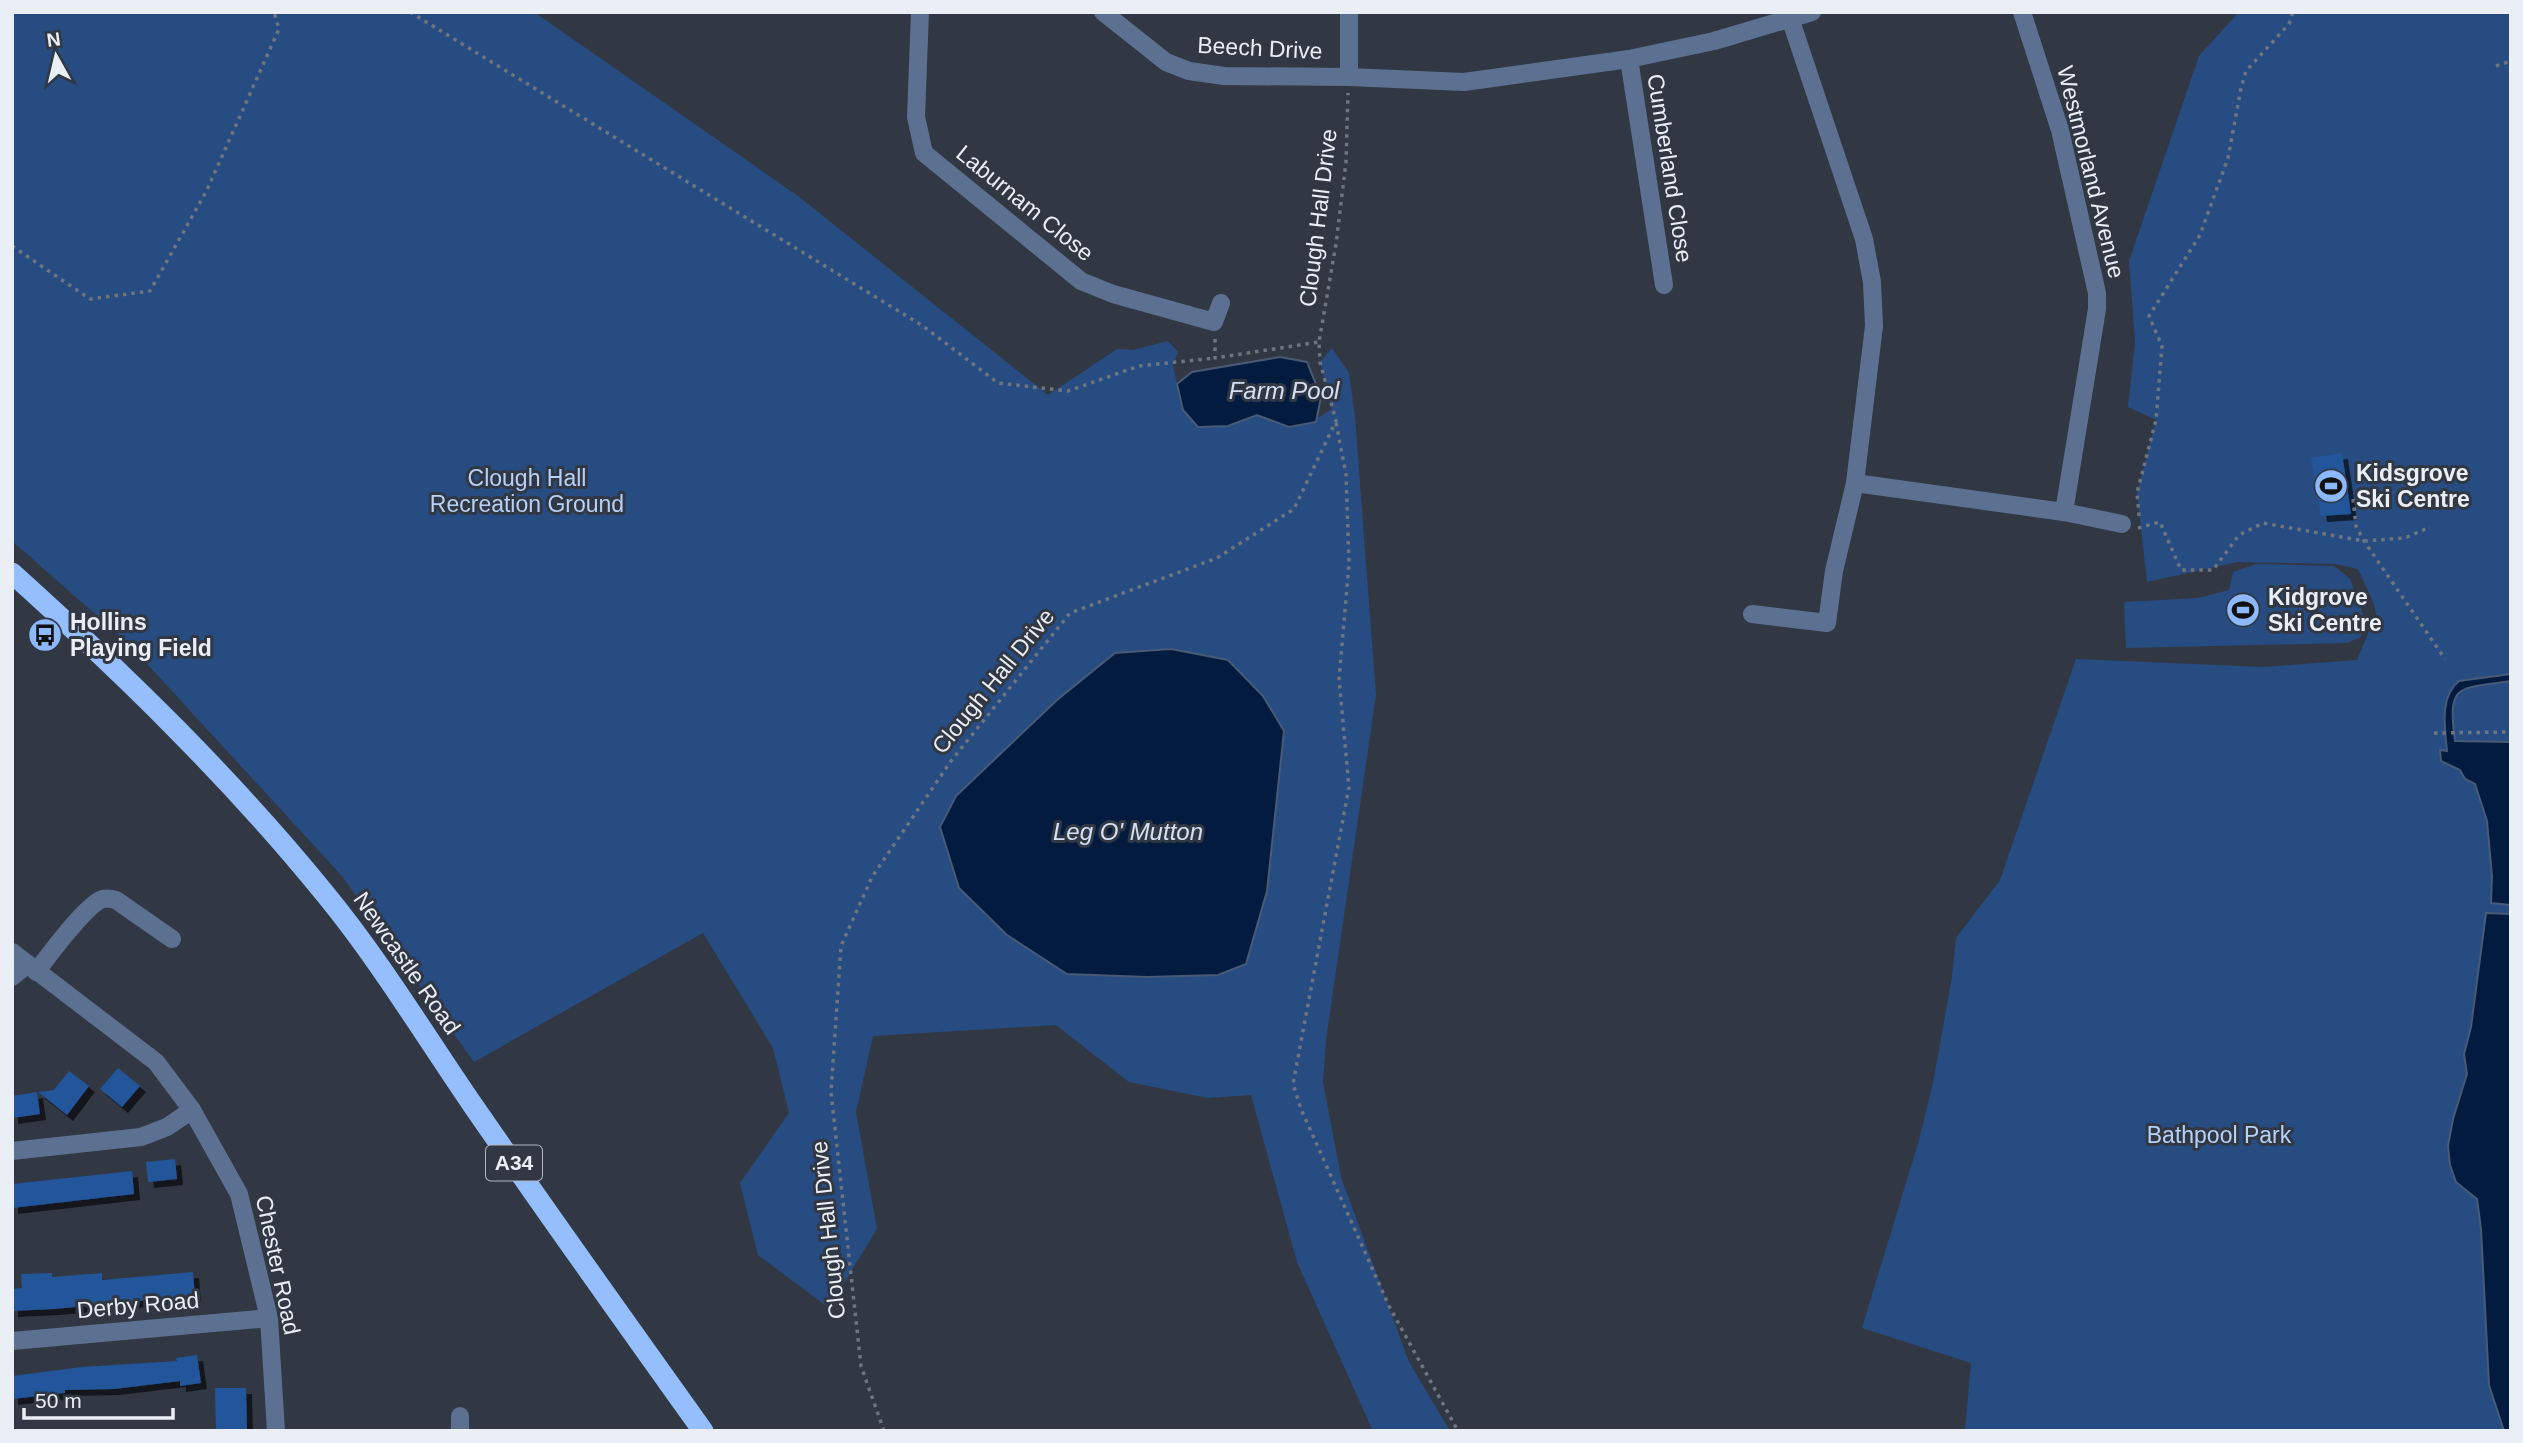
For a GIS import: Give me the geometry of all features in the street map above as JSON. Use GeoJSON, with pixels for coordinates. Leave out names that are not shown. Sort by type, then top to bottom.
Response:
{"type":"FeatureCollection","features":[{"type":"Feature","properties":{"kind":"highway","name":"Newcastle Road"},"geometry":{"type":"LineString","coordinates":[[12,573],[82,636],[230,783],[326,895],[400,995],[471,1102],[703,1431]]}},
{"type":"Feature","properties":{"kind":"street","name":"Laburnam Close"},"geometry":{"type":"LineString","coordinates":[[920,12],[916,117],[924,153],[1081,281],[1113,294],[1214,322]]}},
{"type":"Feature","properties":{"kind":"street","name":"Beech Drive"},"geometry":{"type":"LineString","coordinates":[[1103,12],[1166,62],[1189,71],[1224,76],[1349,77],[1464,82],[1629,59],[1713,41],[1789,16],[1812,12]]}},
{"type":"Feature","properties":{"kind":"street"},"geometry":{"type":"LineString","coordinates":[[1349,12],[1349,77]]}},
{"type":"Feature","properties":{"kind":"street","name":"Westmorland Avenue"},"geometry":{"type":"LineString","coordinates":[[2022,12],[2060,130],[2097,293],[2097,309],[2064,512]]}},
{"type":"Feature","properties":{"kind":"street"},"geometry":{"type":"LineString","coordinates":[[1752,614],[1827,623],[1854,483],[1874,326],[1872,282],[1864,239],[1789,16]]}},
{"type":"Feature","properties":{"kind":"street","name":"Cumberland Close"},"geometry":{"type":"LineString","coordinates":[[1629,59],[1664,285]]}},
{"type":"Feature","properties":{"kind":"street"},"geometry":{"type":"LineString","coordinates":[[1214,322],[1221,303]]}},
{"type":"Feature","properties":{"kind":"street"},"geometry":{"type":"LineString","coordinates":[[1854,483],[2064,512],[2131,526]]}},
{"type":"Feature","properties":{"kind":"street"},"geometry":{"type":"LineString","coordinates":[[12,977],[31,968],[95,905],[106,898],[117,900],[172,939]]}},
{"type":"Feature","properties":{"kind":"street","name":"Chester Road"},"geometry":{"type":"LineString","coordinates":[[12,952],[156,1062],[192,1110],[239,1194],[268,1318],[276,1431]]}},
{"type":"Feature","properties":{"kind":"street"},"geometry":{"type":"LineString","coordinates":[[12,1151],[142,1137],[167,1127],[192,1110]]}},
{"type":"Feature","properties":{"kind":"street","name":"Derby Road"},"geometry":{"type":"LineString","coordinates":[[12,1341],[268,1318]]}},
{"type":"Feature","properties":{"kind":"path"},"geometry":{"type":"LineString","coordinates":[[12,246],[90,299],[150,291],[206,191],[279,29],[274,12]]}},
{"type":"Feature","properties":{"kind":"path"},"geometry":{"type":"LineString","coordinates":[[410,12],[923,326],[998,383],[1068,391],[1139,366],[1215,358],[1319,342]]}},
{"type":"Feature","properties":{"kind":"path"},"geometry":{"type":"LineString","coordinates":[[2293,12],[2289,24],[2246,71],[2228,158],[2200,235],[2149,316],[2162,346],[2156,420],[2131,526],[2160,522],[2181,570],[2213,570],[2239,535],[2263,523],[2364,541],[2405,538],[2430,527]]}},
{"type":"Feature","properties":{"kind":"path"},"geometry":{"type":"LineString","coordinates":[[2496,66],[2511,61]]}},
{"type":"Feature","properties":{"kind":"path","name":"Clough Hall Drive"},"geometry":{"type":"LineString","coordinates":[[884,1431],[861,1366],[831,1091],[841,946],[872,877],[951,761],[1070,613],[1217,558],[1294,509],[1336,421],[1320,362],[1319,342],[1336,244],[1346,162],[1349,77]]}},
{"type":"Feature","properties":{"kind":"path"},"geometry":{"type":"LineString","coordinates":[[1214,322],[1215,358]]}},
{"type":"Feature","properties":{"kind":"path"},"geometry":{"type":"LineString","coordinates":[[1336,421],[1347,486],[1349,564],[1339,679],[1349,787],[1293,1084],[1301,1109],[1389,1307],[1458,1431]]}},
{"type":"Feature","properties":{"kind":"path"},"geometry":{"type":"LineString","coordinates":[[2353,499],[2356,526],[2364,541],[2445,659]]}},
{"type":"Feature","properties":{"kind":"path"},"geometry":{"type":"LineString","coordinates":[[2434,733],[2511,732]]}},
{"type":"Feature","properties":{"kind":"green space","name":"Clough Hall Recreation Ground"},"geometry":{"type":"Polygon","coordinates":[[[12,12],[534,12],[798,196],[1048,395],[1117,349],[1133,350],[1168,341],[1178,352],[1173,366],[1183,410],[1228,426],[1257,414],[1288,426],[1302,425],[1332,409],[1320,362],[1332,348],[1349,373],[1355,417],[1376,695],[1326,1040],[1323,1082],[1341,1177],[1409,1362],[1450,1431],[1373,1431],[1297,1262],[1251,1095],[1208,1098],[1129,1082],[1056,1025],[873,1036],[856,1112],[877,1229],[829,1308],[758,1255],[740,1183],[789,1113],[773,1048],[703,933],[474,1062],[342,876],[126,641],[12,541],[12,12]]]}},
{"type":"Feature","properties":{"kind":"green space","name":"Bathpool Park"},"geometry":{"type":"Polygon","coordinates":[[[2239,12],[2511,12],[2511,1431],[1965,1431],[1971,1363],[1862,1328],[1919,1140],[1933,1083],[1952,977],[1956,938],[2000,880],[2076,659],[2263,667],[2357,660],[2376,614],[2358,569],[2336,564],[2237,562],[2147,582],[2137,493],[2156,420],[2128,407],[2135,342],[2129,261],[2199,56],[2239,12]]]}},
{"type":"Feature","properties":{"kind":"green space","name":"Kidgrove Ski Centre"},"geometry":{"type":"Polygon","coordinates":[[[2257,564],[2334,566],[2350,579],[2365,619],[2361,637],[2347,643],[2126,648],[2124,602],[2198,598],[2229,590],[2233,572],[2257,564]]]}},
{"type":"Feature","properties":{"kind":"water","name":"Farm Pool"},"geometry":{"type":"Polygon","coordinates":[[[1280,357],[1307,362],[1321,397],[1316,422],[1289,427],[1257,415],[1228,426],[1198,427],[1183,410],[1177,384],[1192,372],[1280,357]]]}},
{"type":"Feature","properties":{"kind":"water","name":"Leg O' Mutton"},"geometry":{"type":"Polygon","coordinates":[[[1171,649],[1228,660],[1263,696],[1284,731],[1267,891],[1246,964],[1218,975],[1147,977],[1067,974],[1007,935],[959,888],[940,827],[956,796],[1057,700],[1115,653],[1171,649]]]}},
{"type":"Feature","properties":{"kind":"water"},"geometry":{"type":"Polygon","coordinates":[[[2511,674],[2511,681],[2479,685],[2460,692],[2455,698],[2453,722],[2455,741],[2511,742],[2511,905],[2491,903],[2492,876],[2487,821],[2475,784],[2465,779],[2460,770],[2441,761],[2440,750],[2447,751],[2446,704],[2448,695],[2459,681],[2511,674]]]}},
{"type":"Feature","properties":{"kind":"water"},"geometry":{"type":"Polygon","coordinates":[[[2486,913],[2511,914],[2511,1431],[2504,1431],[2489,1385],[2477,1199],[2456,1182],[2450,1165],[2448,1146],[2467,1074],[2464,1054],[2471,1027],[2486,913]]]}},
{"type":"Feature","properties":{"kind":"building","name":"Kidsgrove Ski Centre"},"geometry":{"type":"Polygon","coordinates":[[[2342,453],[2351,514],[2321,516],[2311,458],[2342,453]]]}},
{"type":"Feature","properties":{"kind":"building"},"geometry":{"type":"Polygon","coordinates":[[[118,1068],[140,1086],[122,1107],[100,1089],[118,1068]]]}},
{"type":"Feature","properties":{"kind":"building"},"geometry":{"type":"Polygon","coordinates":[[[69,1071],[89,1086],[67,1115],[38,1092],[54,1090],[69,1071]]]}},
{"type":"Feature","properties":{"kind":"building"},"geometry":{"type":"Polygon","coordinates":[[[37,1092],[40,1114],[12,1118],[12,1096],[37,1092]]]}},
{"type":"Feature","properties":{"kind":"building"},"geometry":{"type":"Polygon","coordinates":[[[175,1159],[177,1179],[148,1182],[146,1162],[175,1159]]]}},
{"type":"Feature","properties":{"kind":"building"},"geometry":{"type":"Polygon","coordinates":[[[132,1171],[134,1194],[12,1208],[12,1184],[132,1171]]]}},
{"type":"Feature","properties":{"kind":"building"},"geometry":{"type":"Polygon","coordinates":[[[193,1272],[195,1296],[12,1311],[12,1289],[22,1288],[21,1274],[52,1273],[52,1277],[102,1273],[102,1280],[193,1272]]]}},
{"type":"Feature","properties":{"kind":"building"},"geometry":{"type":"Polygon","coordinates":[[[197,1355],[201,1383],[180,1386],[180,1381],[114,1389],[65,1390],[65,1393],[12,1399],[12,1376],[82,1367],[177,1361],[176,1358],[197,1355]]]}},
{"type":"Feature","properties":{"kind":"building"},"geometry":{"type":"Polygon","coordinates":[[[215,1388],[246,1388],[247,1431],[216,1431],[215,1388]]]}},
{"type":"Feature","properties":{"kind":"place","name":"Kidsgrove Ski Centre"},"geometry":{"type":"Point","coordinates":[2331,486]}},
{"type":"Feature","properties":{"kind":"place","name":"Kidgrove Ski Centre"},"geometry":{"type":"Point","coordinates":[2243,610]}},
{"type":"Feature","properties":{"kind":"place","name":"Hollins Playing Field"},"geometry":{"type":"Point","coordinates":[45,635]}}]}
